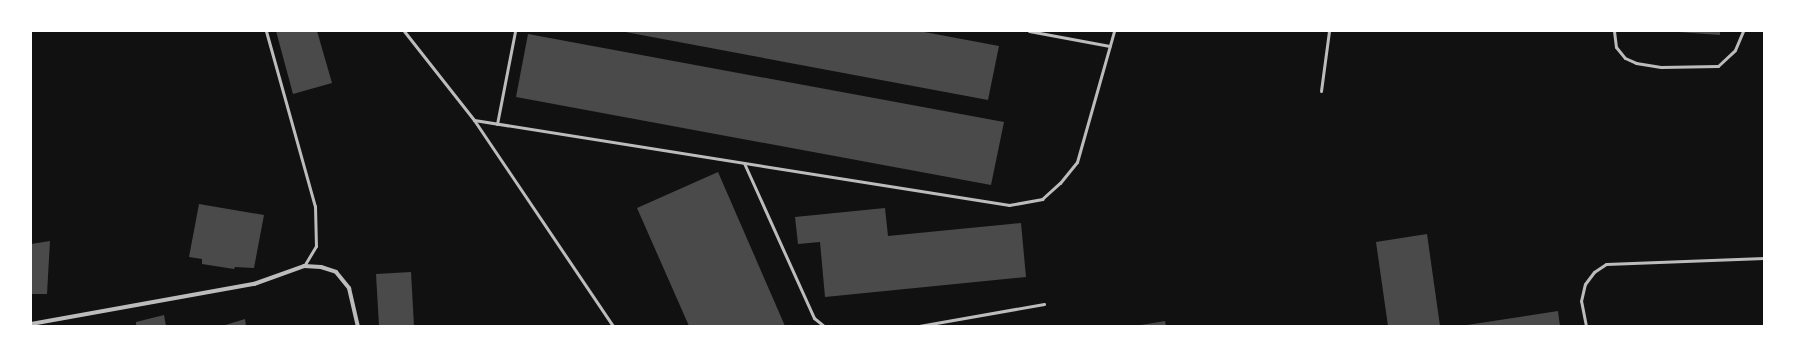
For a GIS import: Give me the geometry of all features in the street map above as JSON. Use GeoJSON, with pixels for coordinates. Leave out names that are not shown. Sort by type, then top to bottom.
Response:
{"type":"FeatureCollection","features":[{"type":"Feature","properties":{"kind":"street"},"geometry":{"type":"LineString","coordinates":[[31,324],[254,284],[304,266],[321,267],[336,272],[349,288],[358,326]]}},
{"type":"Feature","properties":{"kind":"lane"},"geometry":{"type":"LineString","coordinates":[[266,31],[315,206],[318,231],[316,246],[304,266]]}},
{"type":"Feature","properties":{"kind":"lane"},"geometry":{"type":"LineString","coordinates":[[404,31],[474,120],[613,326]]}},
{"type":"Feature","properties":{"kind":"lane"},"geometry":{"type":"LineString","coordinates":[[497,124],[515,31]]}},
{"type":"Feature","properties":{"kind":"lane"},"geometry":{"type":"LineString","coordinates":[[1029,31],[1110,46]]}},
{"type":"Feature","properties":{"kind":"lane"},"geometry":{"type":"LineString","coordinates":[[474,120],[1009,205],[1042,199],[1060,183],[1077,162],[1114,31]]}},
{"type":"Feature","properties":{"kind":"lane"},"geometry":{"type":"LineString","coordinates":[[1321,91],[1329,31]]}},
{"type":"Feature","properties":{"kind":"lane"},"geometry":{"type":"LineString","coordinates":[[1614,31],[1616,47],[1624,58],[1636,64],[1674,67],[1718,66],[1735,50],[1743,31]]}},
{"type":"Feature","properties":{"kind":"lane"},"geometry":{"type":"LineString","coordinates":[[744,163],[814,318],[824,326]]}},
{"type":"Feature","properties":{"kind":"lane"},"geometry":{"type":"LineString","coordinates":[[1586,326],[1581,301],[1585,284],[1594,272],[1606,264],[1764,258]]}},
{"type":"Feature","properties":{"kind":"lane"},"geometry":{"type":"LineString","coordinates":[[919,326],[1044,304]]}},
{"type":"Feature","properties":{"kind":"building"},"geometry":{"type":"Polygon","coordinates":[[[276,31],[317,31],[332,83],[293,94],[276,31]]]}},
{"type":"Feature","properties":{"kind":"building"},"geometry":{"type":"Polygon","coordinates":[[[620,31],[919,31],[999,46],[988,100],[620,31]]]}},
{"type":"Feature","properties":{"kind":"building"},"geometry":{"type":"Polygon","coordinates":[[[1665,31],[1720,31],[1720,35],[1665,31]]]}},
{"type":"Feature","properties":{"kind":"building"},"geometry":{"type":"Polygon","coordinates":[[[528,34],[1004,122],[991,185],[516,97],[528,34]]]}},
{"type":"Feature","properties":{"kind":"building"},"geometry":{"type":"Polygon","coordinates":[[[718,172],[785,326],[689,326],[637,208],[718,172]]]}},
{"type":"Feature","properties":{"kind":"building"},"geometry":{"type":"Polygon","coordinates":[[[199,204],[264,215],[254,268],[235,267],[234,269],[202,264],[202,259],[189,257],[199,204]]]}},
{"type":"Feature","properties":{"kind":"building"},"geometry":{"type":"Polygon","coordinates":[[[885,208],[888,236],[1021,223],[1026,277],[825,297],[820,242],[798,244],[795,217],[885,208]]]}},
{"type":"Feature","properties":{"kind":"building"},"geometry":{"type":"Polygon","coordinates":[[[1427,234],[1440,326],[1388,326],[1376,242],[1427,234]]]}},
{"type":"Feature","properties":{"kind":"building"},"geometry":{"type":"Polygon","coordinates":[[[50,241],[47,294],[31,294],[31,244],[50,241]]]}},
{"type":"Feature","properties":{"kind":"building"},"geometry":{"type":"Polygon","coordinates":[[[411,272],[414,326],[379,326],[376,274],[411,272]]]}},
{"type":"Feature","properties":{"kind":"building"},"geometry":{"type":"Polygon","coordinates":[[[1558,311],[1560,326],[1467,326],[1467,325],[1558,311]]]}},
{"type":"Feature","properties":{"kind":"building"},"geometry":{"type":"Polygon","coordinates":[[[164,315],[166,326],[136,326],[136,322],[164,315]]]}},
{"type":"Feature","properties":{"kind":"building"},"geometry":{"type":"Polygon","coordinates":[[[245,319],[246,326],[222,326],[245,319]]]}},
{"type":"Feature","properties":{"kind":"building"},"geometry":{"type":"Polygon","coordinates":[[[1165,321],[1166,326],[1141,326],[1141,325],[1165,321]]]}}]}
